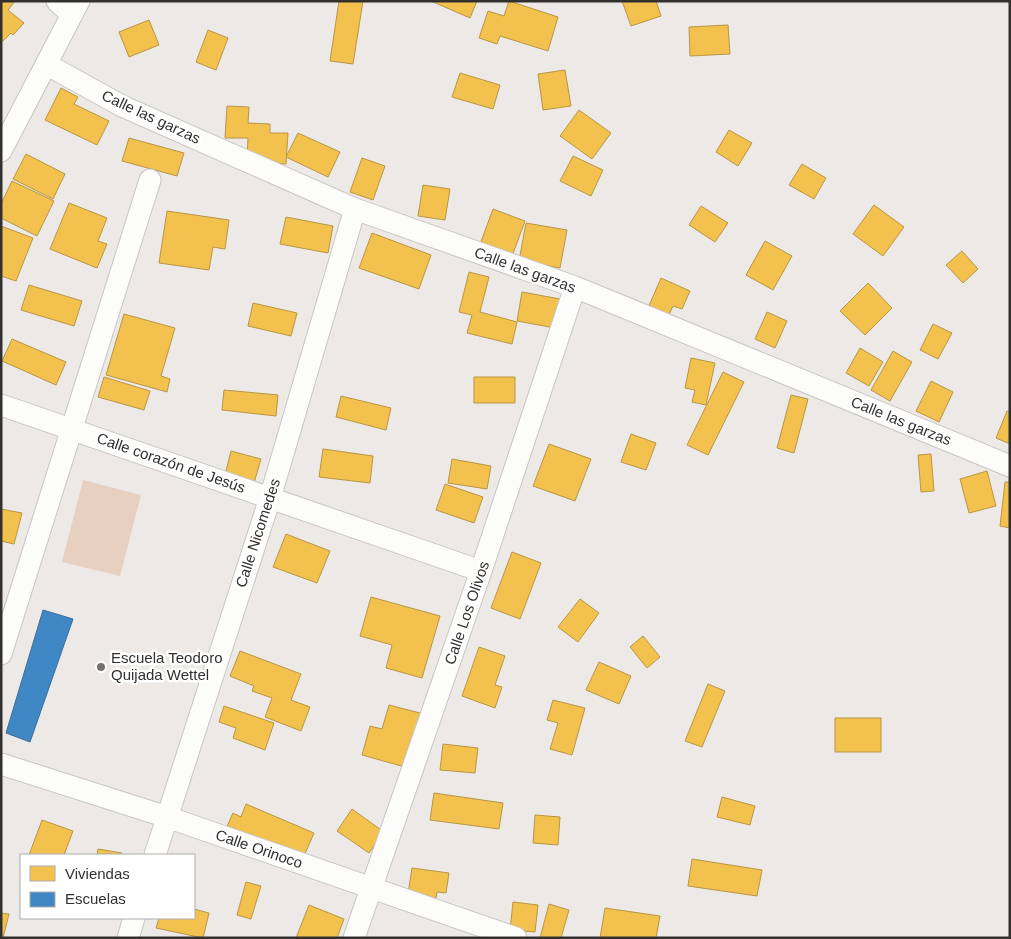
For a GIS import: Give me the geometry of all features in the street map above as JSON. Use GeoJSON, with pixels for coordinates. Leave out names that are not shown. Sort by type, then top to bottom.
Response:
{"type":"FeatureCollection","features":[{"type":"Feature","properties":{"kind":"street"},"geometry":{"type":"LineString","coordinates":[[1,151],[46,64],[69,6]]}},
{"type":"Feature","properties":{"kind":"street","name":"Calle las garzas"},"geometry":{"type":"LineString","coordinates":[[46,64],[122,106],[355,209],[575,288],[1010,466]]}},
{"type":"Feature","properties":{"kind":"street"},"geometry":{"type":"LineString","coordinates":[[1,654],[150,180]]}},
{"type":"Feature","properties":{"kind":"street","name":"Calle Nicomedes"},"geometry":{"type":"LineString","coordinates":[[154,854],[270,498],[355,209]]}},
{"type":"Feature","properties":{"kind":"street","name":"Calle Los Olivos"},"geometry":{"type":"LineString","coordinates":[[354,938],[481,572],[575,288]]}},
{"type":"Feature","properties":{"kind":"street","name":"Calle corazón de Jesús"},"geometry":{"type":"LineString","coordinates":[[1,405],[481,572]]}},
{"type":"Feature","properties":{"kind":"street","name":"Calle Orinoco"},"geometry":{"type":"LineString","coordinates":[[1,764],[167,817],[516,938]]}},
{"type":"Feature","properties":{"kind":"street"},"geometry":{"type":"LineString","coordinates":[[128,938],[134,919]]}},
{"type":"Feature","properties":{"kind":"shaded area"},"geometry":{"type":"Polygon","coordinates":[[[83,480],[141,495],[120,576],[62,562],[83,480]]]}},
{"type":"Feature","properties":{"kind":"building: Viviendas"},"geometry":{"type":"Polygon","coordinates":[[[1,1],[15,1],[8,10],[24,23],[13,35],[11,33],[1,43],[1,1]]]}},
{"type":"Feature","properties":{"kind":"building: Viviendas"},"geometry":{"type":"Polygon","coordinates":[[[339,1],[363,1],[353,64],[330,61],[339,1]]]}},
{"type":"Feature","properties":{"kind":"building: Viviendas"},"geometry":{"type":"Polygon","coordinates":[[[431,1],[477,1],[470,18],[431,1]]]}},
{"type":"Feature","properties":{"kind":"building: Viviendas"},"geometry":{"type":"Polygon","coordinates":[[[509,1],[558,17],[548,51],[500,36],[497,44],[479,38],[488,11],[504,16],[509,1]]]}},
{"type":"Feature","properties":{"kind":"building: Viviendas"},"geometry":{"type":"Polygon","coordinates":[[[622,1],[656,1],[661,16],[631,26],[622,1]]]}},
{"type":"Feature","properties":{"kind":"building: Viviendas"},"geometry":{"type":"Polygon","coordinates":[[[149,20],[159,45],[129,57],[119,32],[149,20]]]}},
{"type":"Feature","properties":{"kind":"building: Viviendas"},"geometry":{"type":"Polygon","coordinates":[[[728,25],[730,54],[690,56],[689,27],[728,25]]]}},
{"type":"Feature","properties":{"kind":"building: Viviendas"},"geometry":{"type":"Polygon","coordinates":[[[208,30],[228,38],[216,70],[196,62],[208,30]]]}},
{"type":"Feature","properties":{"kind":"building: Viviendas"},"geometry":{"type":"Polygon","coordinates":[[[565,70],[571,106],[543,110],[538,74],[565,70]]]}},
{"type":"Feature","properties":{"kind":"building: Viviendas"},"geometry":{"type":"Polygon","coordinates":[[[460,73],[500,85],[493,109],[452,97],[460,73]]]}},
{"type":"Feature","properties":{"kind":"building: Viviendas"},"geometry":{"type":"Polygon","coordinates":[[[61,88],[78,97],[74,104],[109,121],[97,145],[45,120],[61,88]]]}},
{"type":"Feature","properties":{"kind":"building: Viviendas"},"geometry":{"type":"Polygon","coordinates":[[[227,106],[249,107],[248,123],[270,124],[270,133],[288,133],[286,164],[268,163],[269,159],[247,158],[248,138],[225,138],[227,106]]]}},
{"type":"Feature","properties":{"kind":"building: Viviendas"},"geometry":{"type":"Polygon","coordinates":[[[579,110],[611,133],[592,159],[560,136],[579,110]]]}},
{"type":"Feature","properties":{"kind":"building: Viviendas"},"geometry":{"type":"Polygon","coordinates":[[[729,130],[752,143],[738,166],[716,152],[729,130]]]}},
{"type":"Feature","properties":{"kind":"building: Viviendas"},"geometry":{"type":"Polygon","coordinates":[[[298,133],[340,152],[328,177],[286,157],[298,133]]]}},
{"type":"Feature","properties":{"kind":"building: Viviendas"},"geometry":{"type":"Polygon","coordinates":[[[129,138],[184,153],[177,176],[122,161],[129,138]]]}},
{"type":"Feature","properties":{"kind":"building: Viviendas"},"geometry":{"type":"Polygon","coordinates":[[[26,154],[65,174],[53,199],[13,179],[26,154]]]}},
{"type":"Feature","properties":{"kind":"building: Viviendas"},"geometry":{"type":"Polygon","coordinates":[[[573,156],[603,170],[591,196],[560,181],[573,156]]]}},
{"type":"Feature","properties":{"kind":"building: Viviendas"},"geometry":{"type":"Polygon","coordinates":[[[362,158],[385,166],[373,200],[350,192],[362,158]]]}},
{"type":"Feature","properties":{"kind":"building: Viviendas"},"geometry":{"type":"Polygon","coordinates":[[[802,164],[826,178],[814,199],[789,185],[802,164]]]}},
{"type":"Feature","properties":{"kind":"building: Viviendas"},"geometry":{"type":"Polygon","coordinates":[[[12,181],[54,201],[37,236],[1,218],[1,204],[12,181]]]}},
{"type":"Feature","properties":{"kind":"building: Viviendas"},"geometry":{"type":"Polygon","coordinates":[[[423,185],[450,189],[445,220],[418,216],[423,185]]]}},
{"type":"Feature","properties":{"kind":"building: Viviendas"},"geometry":{"type":"Polygon","coordinates":[[[69,203],[107,218],[98,241],[107,244],[97,268],[50,249],[69,203]]]}},
{"type":"Feature","properties":{"kind":"building: Viviendas"},"geometry":{"type":"Polygon","coordinates":[[[874,205],[904,227],[883,256],[853,234],[874,205]]]}},
{"type":"Feature","properties":{"kind":"building: Viviendas"},"geometry":{"type":"Polygon","coordinates":[[[701,206],[728,223],[715,242],[689,225],[701,206]]]}},
{"type":"Feature","properties":{"kind":"building: Viviendas"},"geometry":{"type":"Polygon","coordinates":[[[493,209],[525,221],[511,259],[479,247],[493,209]]]}},
{"type":"Feature","properties":{"kind":"building: Viviendas"},"geometry":{"type":"Polygon","coordinates":[[[167,211],[229,220],[225,249],[213,247],[209,270],[159,263],[167,211]]]}},
{"type":"Feature","properties":{"kind":"building: Viviendas"},"geometry":{"type":"Polygon","coordinates":[[[286,217],[333,226],[328,253],[280,244],[286,217]]]}},
{"type":"Feature","properties":{"kind":"building: Viviendas"},"geometry":{"type":"Polygon","coordinates":[[[526,223],[567,230],[560,268],[519,261],[526,223]]]}},
{"type":"Feature","properties":{"kind":"building: Viviendas"},"geometry":{"type":"Polygon","coordinates":[[[1,226],[33,238],[16,281],[1,276],[1,226]]]}},
{"type":"Feature","properties":{"kind":"building: Viviendas"},"geometry":{"type":"Polygon","coordinates":[[[372,233],[431,255],[419,289],[359,268],[372,233]]]}},
{"type":"Feature","properties":{"kind":"building: Viviendas"},"geometry":{"type":"Polygon","coordinates":[[[765,241],[792,256],[773,290],[746,275],[765,241]]]}},
{"type":"Feature","properties":{"kind":"building: Viviendas"},"geometry":{"type":"Polygon","coordinates":[[[962,251],[978,269],[963,283],[946,265],[962,251]]]}},
{"type":"Feature","properties":{"kind":"building: Viviendas"},"geometry":{"type":"Polygon","coordinates":[[[469,272],[489,277],[480,312],[517,322],[512,344],[467,333],[472,315],[459,312],[469,272]]]}},
{"type":"Feature","properties":{"kind":"building: Viviendas"},"geometry":{"type":"Polygon","coordinates":[[[661,278],[690,291],[682,309],[673,306],[668,317],[648,308],[661,278]]]}},
{"type":"Feature","properties":{"kind":"building: Viviendas"},"geometry":{"type":"Polygon","coordinates":[[[868,283],[892,308],[865,335],[840,311],[868,283]]]}},
{"type":"Feature","properties":{"kind":"building: Viviendas"},"geometry":{"type":"Polygon","coordinates":[[[29,285],[82,301],[74,326],[21,310],[29,285]]]}},
{"type":"Feature","properties":{"kind":"building: Viviendas"},"geometry":{"type":"Polygon","coordinates":[[[522,292],[560,299],[555,328],[517,321],[522,292]]]}},
{"type":"Feature","properties":{"kind":"building: Viviendas"},"geometry":{"type":"Polygon","coordinates":[[[253,303],[297,313],[291,336],[248,326],[253,303]]]}},
{"type":"Feature","properties":{"kind":"building: Viviendas"},"geometry":{"type":"Polygon","coordinates":[[[767,312],[787,321],[775,348],[755,339],[767,312]]]}},
{"type":"Feature","properties":{"kind":"building: Viviendas"},"geometry":{"type":"Polygon","coordinates":[[[124,314],[175,328],[161,376],[170,379],[167,392],[106,375],[124,314]]]}},
{"type":"Feature","properties":{"kind":"building: Viviendas"},"geometry":{"type":"Polygon","coordinates":[[[933,324],[952,333],[938,359],[920,350],[933,324]]]}},
{"type":"Feature","properties":{"kind":"building: Viviendas"},"geometry":{"type":"Polygon","coordinates":[[[12,339],[66,362],[56,385],[2,361],[12,339]]]}},
{"type":"Feature","properties":{"kind":"building: Viviendas"},"geometry":{"type":"Polygon","coordinates":[[[860,348],[883,362],[869,386],[846,373],[860,348]]]}},
{"type":"Feature","properties":{"kind":"building: Viviendas"},"geometry":{"type":"Polygon","coordinates":[[[893,351],[912,362],[890,401],[871,390],[893,351]]]}},
{"type":"Feature","properties":{"kind":"building: Viviendas"},"geometry":{"type":"Polygon","coordinates":[[[691,358],[715,363],[706,405],[692,402],[695,390],[685,388],[691,358]]]}},
{"type":"Feature","properties":{"kind":"building: Viviendas"},"geometry":{"type":"Polygon","coordinates":[[[723,372],[744,382],[708,455],[687,445],[723,372]]]}},
{"type":"Feature","properties":{"kind":"building: Viviendas"},"geometry":{"type":"Polygon","coordinates":[[[104,377],[150,391],[144,410],[98,397],[104,377]]]}},
{"type":"Feature","properties":{"kind":"building: Viviendas"},"geometry":{"type":"Polygon","coordinates":[[[474,377],[515,377],[515,403],[474,403],[474,377]]]}},
{"type":"Feature","properties":{"kind":"building: Viviendas"},"geometry":{"type":"Polygon","coordinates":[[[931,381],[953,392],[939,422],[916,411],[931,381]]]}},
{"type":"Feature","properties":{"kind":"building: Viviendas"},"geometry":{"type":"Polygon","coordinates":[[[224,390],[278,395],[276,416],[222,410],[224,390]]]}},
{"type":"Feature","properties":{"kind":"building: Viviendas"},"geometry":{"type":"Polygon","coordinates":[[[791,395],[808,399],[794,453],[777,448],[791,395]]]}},
{"type":"Feature","properties":{"kind":"building: Viviendas"},"geometry":{"type":"Polygon","coordinates":[[[341,396],[391,408],[386,430],[336,417],[341,396]]]}},
{"type":"Feature","properties":{"kind":"building: Viviendas"},"geometry":{"type":"Polygon","coordinates":[[[1007,411],[1010,412],[1010,444],[996,438],[1007,411]]]}},
{"type":"Feature","properties":{"kind":"building: Viviendas"},"geometry":{"type":"Polygon","coordinates":[[[631,434],[656,443],[646,470],[621,462],[631,434]]]}},
{"type":"Feature","properties":{"kind":"building: Viviendas"},"geometry":{"type":"Polygon","coordinates":[[[549,444],[591,459],[575,501],[533,486],[549,444]]]}},
{"type":"Feature","properties":{"kind":"building: Viviendas"},"geometry":{"type":"Polygon","coordinates":[[[323,449],[373,456],[370,483],[319,477],[323,449]]]}},
{"type":"Feature","properties":{"kind":"building: Viviendas"},"geometry":{"type":"Polygon","coordinates":[[[231,451],[261,459],[254,483],[225,475],[231,451]]]}},
{"type":"Feature","properties":{"kind":"building: Viviendas"},"geometry":{"type":"Polygon","coordinates":[[[931,454],[934,491],[921,492],[918,455],[931,454]]]}},
{"type":"Feature","properties":{"kind":"building: Viviendas"},"geometry":{"type":"Polygon","coordinates":[[[452,459],[491,466],[487,489],[448,483],[452,459]]]}},
{"type":"Feature","properties":{"kind":"building: Viviendas"},"geometry":{"type":"Polygon","coordinates":[[[987,471],[996,506],[969,513],[960,479],[987,471]]]}},
{"type":"Feature","properties":{"kind":"building: Viviendas"},"geometry":{"type":"Polygon","coordinates":[[[1005,482],[1010,482],[1010,528],[1000,526],[1005,482]]]}},
{"type":"Feature","properties":{"kind":"building: Viviendas"},"geometry":{"type":"Polygon","coordinates":[[[445,484],[483,497],[474,523],[436,510],[445,484]]]}},
{"type":"Feature","properties":{"kind":"building: Viviendas"},"geometry":{"type":"Polygon","coordinates":[[[1,509],[22,513],[14,544],[1,541],[1,509]]]}},
{"type":"Feature","properties":{"kind":"building: Viviendas"},"geometry":{"type":"Polygon","coordinates":[[[286,534],[330,551],[317,583],[273,567],[286,534]]]}},
{"type":"Feature","properties":{"kind":"building: Viviendas"},"geometry":{"type":"Polygon","coordinates":[[[512,552],[541,563],[520,619],[491,608],[512,552]]]}},
{"type":"Feature","properties":{"kind":"building: Viviendas"},"geometry":{"type":"Polygon","coordinates":[[[371,597],[440,616],[422,678],[386,668],[392,645],[360,636],[371,597]]]}},
{"type":"Feature","properties":{"kind":"building: Viviendas"},"geometry":{"type":"Polygon","coordinates":[[[580,599],[599,613],[578,642],[558,627],[580,599]]]}},
{"type":"Feature","properties":{"kind":"building: Viviendas"},"geometry":{"type":"Polygon","coordinates":[[[643,636],[660,657],[647,668],[630,647],[643,636]]]}},
{"type":"Feature","properties":{"kind":"building: Viviendas"},"geometry":{"type":"Polygon","coordinates":[[[479,647],[505,656],[495,685],[502,687],[495,708],[462,696],[479,647]]]}},
{"type":"Feature","properties":{"kind":"building: Viviendas"},"geometry":{"type":"Polygon","coordinates":[[[240,651],[301,674],[291,700],[310,707],[301,731],[265,717],[272,698],[252,691],[254,686],[230,676],[240,651]]]}},
{"type":"Feature","properties":{"kind":"building: Viviendas"},"geometry":{"type":"Polygon","coordinates":[[[599,662],[631,676],[619,704],[586,690],[599,662]]]}},
{"type":"Feature","properties":{"kind":"building: Viviendas"},"geometry":{"type":"Polygon","coordinates":[[[708,684],[725,691],[702,747],[685,741],[708,684]]]}},
{"type":"Feature","properties":{"kind":"building: Viviendas"},"geometry":{"type":"Polygon","coordinates":[[[553,700],[585,708],[572,755],[550,749],[558,723],[547,720],[553,700]]]}},
{"type":"Feature","properties":{"kind":"building: Viviendas"},"geometry":{"type":"Polygon","coordinates":[[[389,705],[420,713],[405,767],[362,755],[370,726],[382,729],[389,705]]]}},
{"type":"Feature","properties":{"kind":"building: Viviendas"},"geometry":{"type":"Polygon","coordinates":[[[224,706],[274,723],[265,750],[233,738],[236,728],[219,722],[224,706]]]}},
{"type":"Feature","properties":{"kind":"building: Viviendas"},"geometry":{"type":"Polygon","coordinates":[[[835,718],[881,718],[881,752],[835,752],[835,718]]]}},
{"type":"Feature","properties":{"kind":"building: Viviendas"},"geometry":{"type":"Polygon","coordinates":[[[443,744],[478,748],[475,773],[440,770],[443,744]]]}},
{"type":"Feature","properties":{"kind":"building: Viviendas"},"geometry":{"type":"Polygon","coordinates":[[[434,793],[503,803],[499,829],[430,820],[434,793]]]}},
{"type":"Feature","properties":{"kind":"building: Viviendas"},"geometry":{"type":"Polygon","coordinates":[[[722,797],[755,806],[750,825],[717,817],[722,797]]]}},
{"type":"Feature","properties":{"kind":"building: Viviendas"},"geometry":{"type":"Polygon","coordinates":[[[246,804],[314,833],[301,863],[225,831],[233,813],[241,817],[246,804]]]}},
{"type":"Feature","properties":{"kind":"building: Viviendas"},"geometry":{"type":"Polygon","coordinates":[[[352,809],[384,832],[369,853],[337,831],[352,809]]]}},
{"type":"Feature","properties":{"kind":"building: Viviendas"},"geometry":{"type":"Polygon","coordinates":[[[535,815],[560,817],[558,845],[533,843],[535,815]]]}},
{"type":"Feature","properties":{"kind":"building: Viviendas"},"geometry":{"type":"Polygon","coordinates":[[[42,820],[73,831],[64,854],[29,854],[42,820]]]}},
{"type":"Feature","properties":{"kind":"building: Viviendas"},"geometry":{"type":"Polygon","coordinates":[[[98,849],[122,853],[122,854],[97,854],[98,849]]]}},
{"type":"Feature","properties":{"kind":"building: Viviendas"},"geometry":{"type":"Polygon","coordinates":[[[692,859],[762,870],[757,896],[688,886],[692,859]]]}},
{"type":"Feature","properties":{"kind":"building: Viviendas"},"geometry":{"type":"Polygon","coordinates":[[[412,868],[449,873],[446,893],[437,892],[435,904],[407,900],[412,868]]]}},
{"type":"Feature","properties":{"kind":"building: Viviendas"},"geometry":{"type":"Polygon","coordinates":[[[246,882],[261,886],[251,919],[237,915],[246,882]]]}},
{"type":"Feature","properties":{"kind":"building: Viviendas"},"geometry":{"type":"Polygon","coordinates":[[[513,902],[538,905],[535,932],[510,930],[513,902]]]}},
{"type":"Feature","properties":{"kind":"building: Viviendas"},"geometry":{"type":"Polygon","coordinates":[[[549,904],[569,910],[561,938],[540,938],[549,904]]]}},
{"type":"Feature","properties":{"kind":"building: Viviendas"},"geometry":{"type":"Polygon","coordinates":[[[309,905],[344,919],[337,938],[296,938],[309,905]]]}},
{"type":"Feature","properties":{"kind":"building: Viviendas"},"geometry":{"type":"Polygon","coordinates":[[[605,908],[660,916],[656,938],[600,938],[605,908]]]}},
{"type":"Feature","properties":{"kind":"building: Viviendas"},"geometry":{"type":"Polygon","coordinates":[[[195,909],[209,913],[203,938],[156,928],[159,919],[195,919],[195,909]]]}},
{"type":"Feature","properties":{"kind":"building: Viviendas"},"geometry":{"type":"Polygon","coordinates":[[[1,913],[9,914],[3,938],[1,938],[1,913]]]}},
{"type":"Feature","properties":{"kind":"building: Escuelas"},"geometry":{"type":"Polygon","coordinates":[[[43,610],[73,619],[30,742],[6,733],[43,610]]]}},
{"type":"Feature","properties":{"kind":"place","name":"Escuela Teodoro Quijada Wettel"},"geometry":{"type":"Point","coordinates":[101,667]}}]}
